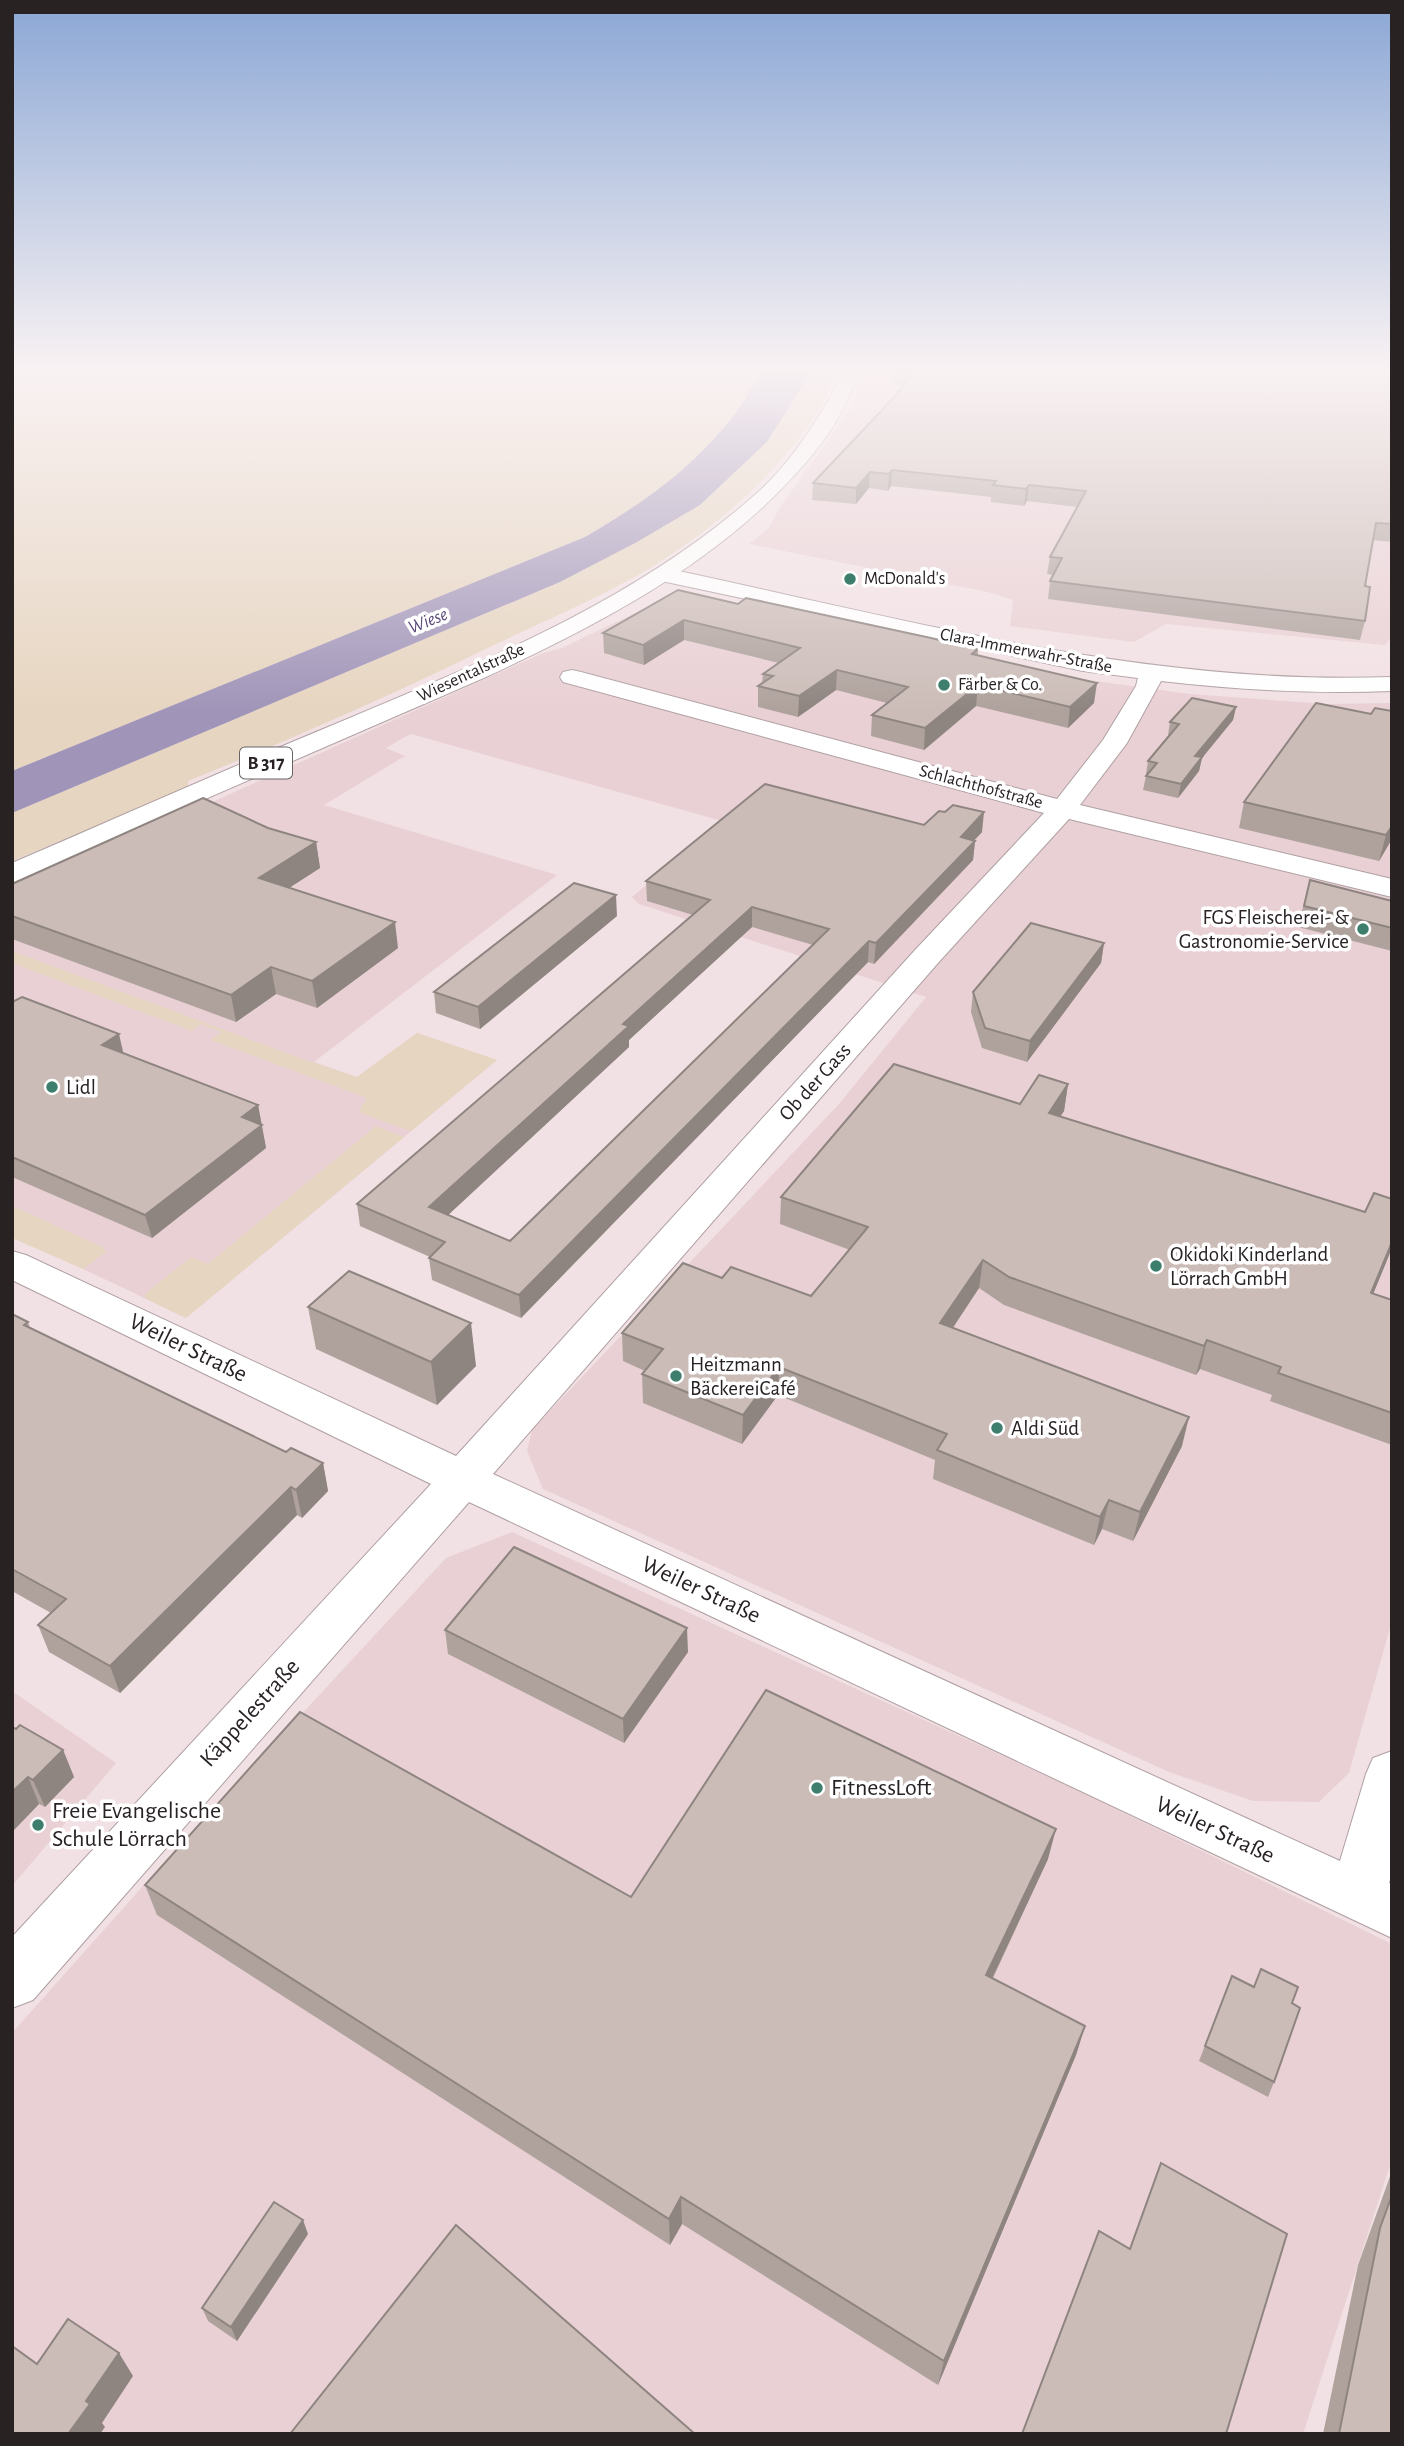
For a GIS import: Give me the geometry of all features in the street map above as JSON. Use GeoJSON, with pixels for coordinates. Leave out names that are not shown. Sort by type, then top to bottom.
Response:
{"type":"FeatureCollection","features":[{"type":"Feature","properties":{"kind":"street","name":"Wiesentalstraße"},"geometry":{"type":"LineString","coordinates":[[12,874],[512,654],[665,575],[730,528],[777,483]]}},
{"type":"Feature","properties":{"kind":"street","name":"Clara-Immerwahr-Straße"},"geometry":{"type":"LineString","coordinates":[[665,575],[1018,652],[1151,673],[1290,685],[1392,684]]}},
{"type":"Feature","properties":{"kind":"street","name":"Ob der Gass"},"geometry":{"type":"LineString","coordinates":[[462,1479],[919,965],[1063,809],[1114,743],[1148,686],[1151,673]]}},
{"type":"Feature","properties":{"kind":"street","name":"Schlachthofstraße"},"geometry":{"type":"LineString","coordinates":[[572,677],[1063,809],[1392,888]]}},
{"type":"Feature","properties":{"kind":"street","name":"Weiler Straße"},"geometry":{"type":"LineString","coordinates":[[12,1264],[462,1479],[1375,1904]]}},
{"type":"Feature","properties":{"kind":"street","name":"Käppelestraße"},"geometry":{"type":"LineString","coordinates":[[12,1980],[75,1906],[462,1479]]}},
{"type":"Feature","properties":{"kind":"street"},"geometry":{"type":"LineString","coordinates":[[1375,1904],[1392,1774]]}},
{"type":"Feature","properties":{"kind":"shaded area"},"geometry":{"type":"Polygon","coordinates":[[[12,483],[666,483],[585,537],[12,771],[12,483]]]}},
{"type":"Feature","properties":{"kind":"shaded area"},"geometry":{"type":"Polygon","coordinates":[[[723,483],[759,483],[697,536],[638,575],[603,594],[419,681],[188,781],[188,788],[12,861],[12,813],[560,582],[700,505],[723,483]]]}},
{"type":"Feature","properties":{"kind":"shaded area"},"geometry":{"type":"Polygon","coordinates":[[[797,483],[1392,483],[1392,637],[1385,645],[1166,624],[1134,642],[1010,626],[1013,600],[992,593],[749,544],[769,528],[797,483]]]}},
{"type":"Feature","properties":{"kind":"shaded area"},"geometry":{"type":"Polygon","coordinates":[[[668,597],[1016,670],[1190,694],[1326,704],[1392,703],[1392,1621],[1349,1773],[1319,1802],[1253,1801],[1169,1772],[543,1489],[527,1451],[532,1430],[839,1104],[926,997],[639,904],[632,897],[722,821],[411,734],[386,748],[405,756],[324,805],[557,875],[314,1062],[357,1077],[417,1033],[497,1060],[186,1318],[12,1235],[12,892],[543,653],[562,648],[668,597]]]}},
{"type":"Feature","properties":{"kind":"shaded area"},"geometry":{"type":"Polygon","coordinates":[[[12,951],[357,1077],[417,1033],[497,1060],[411,1131],[359,1111],[367,1098],[211,1040],[221,1032],[201,1024],[192,1031],[12,963],[12,951]]]}},
{"type":"Feature","properties":{"kind":"shaded area"},"geometry":{"type":"Polygon","coordinates":[[[376,1126],[404,1137],[186,1318],[146,1299],[145,1294],[191,1257],[208,1264],[376,1126]]]}},
{"type":"Feature","properties":{"kind":"shaded area"},"geometry":{"type":"Polygon","coordinates":[[[12,1206],[103,1247],[106,1252],[83,1269],[12,1238],[12,1206]]]}},
{"type":"Feature","properties":{"kind":"shaded area"},"geometry":{"type":"Polygon","coordinates":[[[512,1532],[1071,1787],[1392,1944],[1392,2159],[1303,2434],[12,2434],[12,2033],[159,1868],[446,1558],[512,1532]]]}},
{"type":"Feature","properties":{"kind":"shaded area","name":"Freie Evangelische Schule Lörrach"},"geometry":{"type":"Polygon","coordinates":[[[12,1691],[116,1763],[12,1886],[12,1691]]]}},
{"type":"Feature","properties":{"kind":"water","name":"Wiese"},"geometry":{"type":"Polygon","coordinates":[[[723,483],[700,505],[560,582],[12,813],[12,771],[585,537],[664,485],[723,483]]]}},
{"type":"Feature","properties":{"kind":"building"},"geometry":{"type":"Polygon","coordinates":[[[814,483],[860,483],[856,488],[814,483]]]}},
{"type":"Feature","properties":{"kind":"building"},"geometry":{"type":"Polygon","coordinates":[[[1392,483],[1392,524],[1376,523],[1365,586],[1370,587],[1365,621],[1050,581],[1062,558],[1050,557],[1086,491],[1029,485],[1026,489],[993,485],[1392,483]]]}},
{"type":"Feature","properties":{"kind":"building"},"geometry":{"type":"Polygon","coordinates":[[[678,590],[738,604],[746,598],[931,638],[978,649],[972,654],[1097,683],[1070,707],[978,685],[925,728],[872,715],[908,687],[837,670],[799,696],[758,686],[773,676],[763,674],[800,648],[684,620],[643,645],[603,633],[678,590]]]}},
{"type":"Feature","properties":{"kind":"building"},"geometry":{"type":"Polygon","coordinates":[[[1192,698],[1236,707],[1195,756],[1202,757],[1181,784],[1146,776],[1157,763],[1148,761],[1179,724],[1170,722],[1192,698]]]}},
{"type":"Feature","properties":{"kind":"building"},"geometry":{"type":"Polygon","coordinates":[[[1316,703],[1371,714],[1375,708],[1392,711],[1392,826],[1386,835],[1244,802],[1316,703]]]}},
{"type":"Feature","properties":{"kind":"building"},"geometry":{"type":"Polygon","coordinates":[[[765,784],[924,825],[939,811],[945,812],[953,805],[984,812],[961,837],[975,841],[876,943],[869,941],[519,1295],[429,1258],[445,1242],[357,1204],[710,900],[646,881],[765,784]],[[752,907],[623,1024],[629,1026],[429,1207],[510,1241],[829,929],[752,907]]]}},
{"type":"Feature","properties":{"kind":"building"},"geometry":{"type":"Polygon","coordinates":[[[203,798],[268,828],[316,842],[259,878],[395,922],[312,981],[271,967],[231,995],[12,916],[12,884],[203,798]]]}},
{"type":"Feature","properties":{"kind":"building"},"geometry":{"type":"Polygon","coordinates":[[[1310,880],[1392,901],[1392,928],[1304,906],[1310,880]]]}},
{"type":"Feature","properties":{"kind":"building"},"geometry":{"type":"Polygon","coordinates":[[[574,883],[616,895],[478,1007],[434,992],[574,883]]]}},
{"type":"Feature","properties":{"kind":"building"},"geometry":{"type":"Polygon","coordinates":[[[1031,923],[1104,943],[1030,1041],[985,1028],[973,992],[1031,923]]]}},
{"type":"Feature","properties":{"kind":"building"},"geometry":{"type":"Polygon","coordinates":[[[22,997],[119,1034],[102,1045],[258,1105],[242,1117],[262,1125],[145,1215],[12,1157],[12,1002],[22,997]]]}},
{"type":"Feature","properties":{"kind":"building"},"geometry":{"type":"Polygon","coordinates":[[[894,1064],[1020,1104],[1039,1075],[1068,1084],[1049,1113],[1365,1212],[1374,1193],[1392,1199],[1392,1242],[1371,1293],[1392,1300],[1392,1413],[1278,1373],[1281,1367],[1207,1340],[1204,1346],[1009,1277],[983,1260],[940,1323],[1189,1417],[1140,1512],[1109,1500],[1100,1517],[937,1450],[947,1434],[779,1367],[743,1415],[642,1374],[663,1349],[622,1333],[683,1263],[722,1278],[731,1267],[811,1296],[868,1227],[781,1197],[894,1064]]]}},
{"type":"Feature","properties":{"kind":"building"},"geometry":{"type":"Polygon","coordinates":[[[349,1271],[471,1323],[431,1362],[308,1307],[349,1271]]]}},
{"type":"Feature","properties":{"kind":"building"},"geometry":{"type":"Polygon","coordinates":[[[12,1314],[28,1322],[24,1325],[286,1452],[291,1448],[323,1463],[296,1490],[291,1487],[110,1666],[38,1625],[66,1599],[12,1569],[12,1314]]]}},
{"type":"Feature","properties":{"kind":"building"},"geometry":{"type":"Polygon","coordinates":[[[514,1547],[687,1628],[623,1719],[445,1630],[514,1547]]]}},
{"type":"Feature","properties":{"kind":"building"},"geometry":{"type":"Polygon","coordinates":[[[766,1690],[1056,1829],[986,1975],[1085,2026],[944,2361],[681,2197],[669,2219],[145,1885],[300,1712],[631,1897],[766,1690]]]}},
{"type":"Feature","properties":{"kind":"building"},"geometry":{"type":"Polygon","coordinates":[[[20,1725],[63,1750],[33,1780],[28,1777],[12,1792],[12,1727],[16,1729],[20,1725]]]}},
{"type":"Feature","properties":{"kind":"building"},"geometry":{"type":"Polygon","coordinates":[[[1261,1969],[1298,1987],[1292,2003],[1300,2008],[1274,2082],[1205,2046],[1232,1976],[1254,1987],[1261,1969]]]}},
{"type":"Feature","properties":{"kind":"building"},"geometry":{"type":"Polygon","coordinates":[[[1161,2163],[1287,2234],[1226,2434],[1022,2434],[1099,2231],[1130,2249],[1161,2163]]]}},
{"type":"Feature","properties":{"kind":"building"},"geometry":{"type":"Polygon","coordinates":[[[1392,2195],[1392,2434],[1339,2434],[1380,2228],[1392,2195]]]}},
{"type":"Feature","properties":{"kind":"building"},"geometry":{"type":"Polygon","coordinates":[[[274,2202],[303,2220],[231,2327],[202,2308],[274,2202]]]}},
{"type":"Feature","properties":{"kind":"building"},"geometry":{"type":"Polygon","coordinates":[[[456,2225],[695,2434],[290,2434],[456,2225]]]}},
{"type":"Feature","properties":{"kind":"building"},"geometry":{"type":"Polygon","coordinates":[[[68,2319],[119,2353],[86,2401],[90,2404],[68,2434],[12,2434],[12,2346],[37,2364],[68,2319]]]}},
{"type":"Feature","properties":{"kind":"place","name":"McDonald's"},"geometry":{"type":"Point","coordinates":[850,579]}},
{"type":"Feature","properties":{"kind":"place","name":"Färber & Co."},"geometry":{"type":"Point","coordinates":[944,685]}},
{"type":"Feature","properties":{"kind":"place","name":"FGS Fleischerei- & Gastronomie-Service"},"geometry":{"type":"Point","coordinates":[1363,929]}},
{"type":"Feature","properties":{"kind":"place","name":"Lidl"},"geometry":{"type":"Point","coordinates":[52,1087]}},
{"type":"Feature","properties":{"kind":"place","name":"Okidoki Kinderland Lörrach GmbH"},"geometry":{"type":"Point","coordinates":[1156,1266]}},
{"type":"Feature","properties":{"kind":"place","name":"Heitzmann BäckereiCafé"},"geometry":{"type":"Point","coordinates":[676,1376]}},
{"type":"Feature","properties":{"kind":"place","name":"Aldi Süd"},"geometry":{"type":"Point","coordinates":[997,1428]}},
{"type":"Feature","properties":{"kind":"place","name":"FitnessLoft"},"geometry":{"type":"Point","coordinates":[817,1788]}},
{"type":"Feature","properties":{"kind":"place","name":"Freie Evangelische Schule Lörrach"},"geometry":{"type":"Point","coordinates":[38,1825]}}]}
